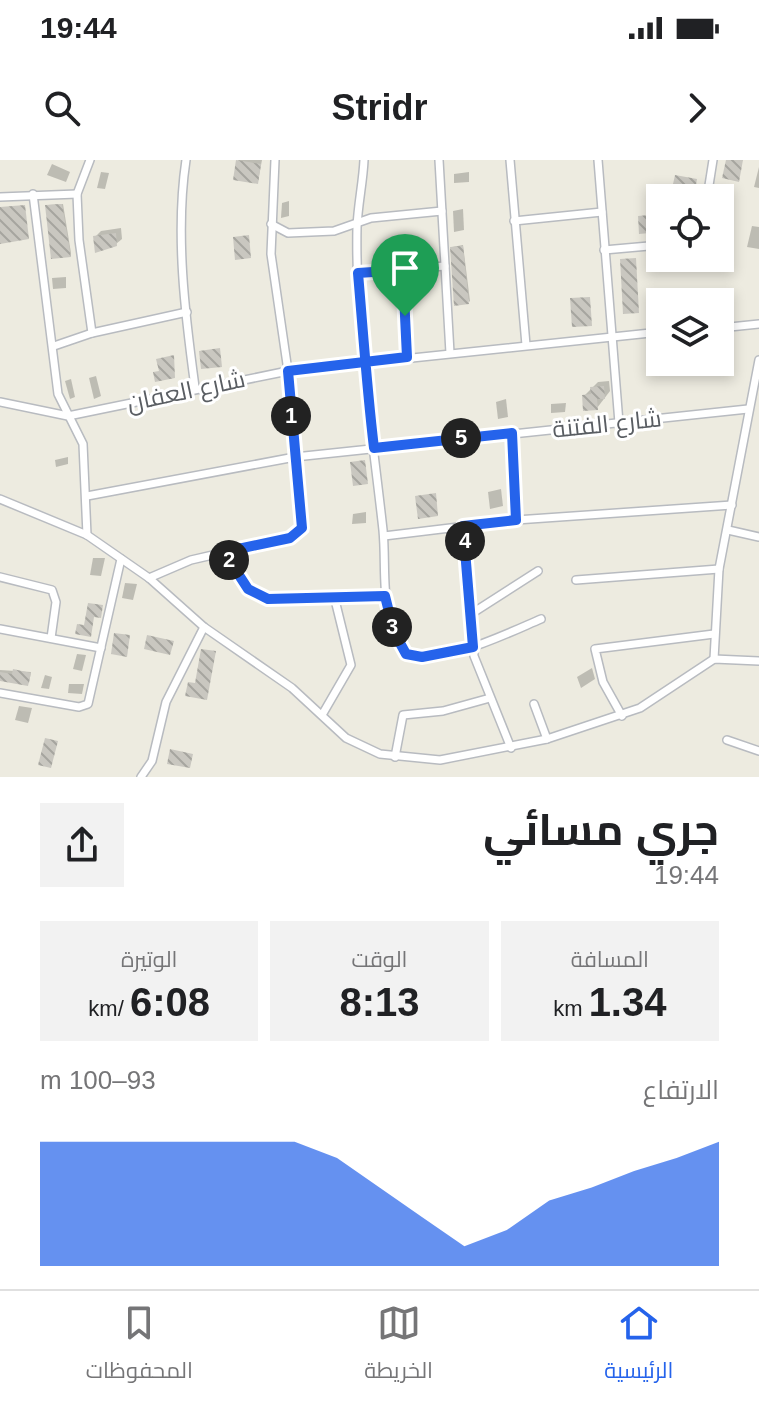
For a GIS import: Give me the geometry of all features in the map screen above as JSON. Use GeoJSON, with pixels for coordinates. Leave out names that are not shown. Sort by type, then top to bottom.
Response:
{"type":"FeatureCollection","features":[{"type":"Feature","properties":{"kind":"street"},"geometry":{"type":"LineString","coordinates":[[90,160],[77,194],[79,240],[92,333]]}},
{"type":"Feature","properties":{"kind":"street"},"geometry":{"type":"LineString","coordinates":[[186,160],[182,214],[195,387]]}},
{"type":"Feature","properties":{"kind":"street"},"geometry":{"type":"LineString","coordinates":[[149,578],[224,552],[300,533],[303,522],[288,371],[271,262],[275,160]]}},
{"type":"Feature","properties":{"kind":"street"},"geometry":{"type":"LineString","coordinates":[[364,160],[357,224],[358,273],[384,536],[385,596],[396,639],[409,656],[422,657],[473,647],[541,619]]}},
{"type":"Feature","properties":{"kind":"street"},"geometry":{"type":"LineString","coordinates":[[439,160],[450,353]]}},
{"type":"Feature","properties":{"kind":"street"},"geometry":{"type":"LineString","coordinates":[[510,160],[526,345]]}},
{"type":"Feature","properties":{"kind":"street"},"geometry":{"type":"LineString","coordinates":[[598,160],[619,423]]}},
{"type":"Feature","properties":{"kind":"street"},"geometry":{"type":"LineString","coordinates":[[709,184],[713,160]]}},
{"type":"Feature","properties":{"kind":"street"},"geometry":{"type":"LineString","coordinates":[[33,194],[58,394],[83,444],[87,535]]}},
{"type":"Feature","properties":{"kind":"street"},"geometry":{"type":"LineString","coordinates":[[0,197],[77,194]]}},
{"type":"Feature","properties":{"kind":"street"},"geometry":{"type":"LineString","coordinates":[[271,224],[288,233],[342,230],[376,218],[442,211]]}},
{"type":"Feature","properties":{"kind":"street"},"geometry":{"type":"LineString","coordinates":[[514,221],[602,212]]}},
{"type":"Feature","properties":{"kind":"street"},"geometry":{"type":"LineString","coordinates":[[604,250],[646,246]]}},
{"type":"Feature","properties":{"kind":"street"},"geometry":{"type":"LineString","coordinates":[[358,273],[445,266]]}},
{"type":"Feature","properties":{"kind":"street"},"geometry":{"type":"LineString","coordinates":[[403,270],[407,357]]}},
{"type":"Feature","properties":{"kind":"street"},"geometry":{"type":"LineString","coordinates":[[54,346],[92,333],[187,312]]}},
{"type":"Feature","properties":{"kind":"street"},"geometry":{"type":"LineString","coordinates":[[734,327],[759,324]]}},
{"type":"Feature","properties":{"kind":"street","name":"شارع العفان"},"geometry":{"type":"LineString","coordinates":[[0,402],[68,416],[195,387],[288,371],[646,333]]}},
{"type":"Feature","properties":{"kind":"street"},"geometry":{"type":"LineString","coordinates":[[714,659],[719,569],[759,360]]}},
{"type":"Feature","properties":{"kind":"street","name":"شارع الفتنة"},"geometry":{"type":"LineString","coordinates":[[87,496],[295,457],[748,409]]}},
{"type":"Feature","properties":{"kind":"street"},"geometry":{"type":"LineString","coordinates":[[512,433],[516,520]]}},
{"type":"Feature","properties":{"kind":"street"},"geometry":{"type":"LineString","coordinates":[[0,499],[87,535],[149,578],[204,627],[276,675],[356,745],[395,757],[440,760],[547,739],[622,716],[714,659],[759,661]]}},
{"type":"Feature","properties":{"kind":"street"},"geometry":{"type":"LineString","coordinates":[[384,536],[516,520],[732,505]]}},
{"type":"Feature","properties":{"kind":"street"},"geometry":{"type":"LineString","coordinates":[[463,526],[476,664],[511,748]]}},
{"type":"Feature","properties":{"kind":"street"},"geometry":{"type":"LineString","coordinates":[[728,530],[759,537]]}},
{"type":"Feature","properties":{"kind":"street"},"geometry":{"type":"LineString","coordinates":[[224,552],[248,589],[261,598],[335,600],[385,596]]}},
{"type":"Feature","properties":{"kind":"street"},"geometry":{"type":"LineString","coordinates":[[0,693],[86,706],[90,700],[121,559]]}},
{"type":"Feature","properties":{"kind":"street"},"geometry":{"type":"LineString","coordinates":[[576,580],[719,569]]}},
{"type":"Feature","properties":{"kind":"street"},"geometry":{"type":"LineString","coordinates":[[471,614],[538,571]]}},
{"type":"Feature","properties":{"kind":"street"},"geometry":{"type":"LineString","coordinates":[[0,577],[52,590],[56,602],[51,638]]}},
{"type":"Feature","properties":{"kind":"street"},"geometry":{"type":"LineString","coordinates":[[322,715],[351,665],[335,600]]}},
{"type":"Feature","properties":{"kind":"street"},"geometry":{"type":"LineString","coordinates":[[141,777],[152,761],[166,702],[204,627]]}},
{"type":"Feature","properties":{"kind":"street"},"geometry":{"type":"LineString","coordinates":[[0,629],[101,648]]}},
{"type":"Feature","properties":{"kind":"street"},"geometry":{"type":"LineString","coordinates":[[622,716],[603,682],[595,649],[714,634]]}},
{"type":"Feature","properties":{"kind":"street"},"geometry":{"type":"LineString","coordinates":[[395,757],[403,715],[443,711],[490,698]]}},
{"type":"Feature","properties":{"kind":"street"},"geometry":{"type":"LineString","coordinates":[[534,704],[547,739]]}},
{"type":"Feature","properties":{"kind":"street"},"geometry":{"type":"LineString","coordinates":[[727,740],[759,751]]}},
{"type":"Feature","properties":{"kind":"building"},"geometry":{"type":"Polygon","coordinates":[[[236,160],[261,164],[258,184],[233,180],[236,160]]]}},
{"type":"Feature","properties":{"kind":"building"},"geometry":{"type":"Polygon","coordinates":[[[726,160],[743,160],[739,182],[722,178],[726,160]]]}},
{"type":"Feature","properties":{"kind":"building"},"geometry":{"type":"Polygon","coordinates":[[[675,175],[697,179],[696,184],[673,184],[675,175]]]}},
{"type":"Feature","properties":{"kind":"building"},"geometry":{"type":"Polygon","coordinates":[[[62,204],[71,257],[51,259],[45,205],[62,204]]]}},
{"type":"Feature","properties":{"kind":"building"},"geometry":{"type":"Polygon","coordinates":[[[25,205],[29,239],[0,244],[0,207],[25,205]]]}},
{"type":"Feature","properties":{"kind":"building"},"geometry":{"type":"Polygon","coordinates":[[[646,215],[646,233],[639,234],[638,216],[646,215]]]}},
{"type":"Feature","properties":{"kind":"building"},"geometry":{"type":"Polygon","coordinates":[[[116,233],[117,246],[95,253],[93,236],[116,233]]]}},
{"type":"Feature","properties":{"kind":"building"},"geometry":{"type":"Polygon","coordinates":[[[249,235],[251,258],[235,260],[233,237],[249,235]]]}},
{"type":"Feature","properties":{"kind":"building"},"geometry":{"type":"Polygon","coordinates":[[[463,246],[469,304],[454,306],[450,247],[463,246]]]}},
{"type":"Feature","properties":{"kind":"building"},"geometry":{"type":"Polygon","coordinates":[[[636,258],[639,313],[623,314],[620,259],[636,258]]]}},
{"type":"Feature","properties":{"kind":"building"},"geometry":{"type":"Polygon","coordinates":[[[590,297],[592,326],[572,327],[570,298],[590,297]]]}},
{"type":"Feature","properties":{"kind":"building"},"geometry":{"type":"Polygon","coordinates":[[[220,348],[222,367],[201,369],[199,351],[220,348]]]}},
{"type":"Feature","properties":{"kind":"building"},"geometry":{"type":"Polygon","coordinates":[[[174,355],[175,378],[155,382],[153,372],[159,371],[156,359],[174,355]]]}},
{"type":"Feature","properties":{"kind":"building"},"geometry":{"type":"Polygon","coordinates":[[[604,386],[605,399],[597,399],[598,410],[583,411],[582,395],[591,394],[590,387],[604,386]]]}},
{"type":"Feature","properties":{"kind":"building"},"geometry":{"type":"Polygon","coordinates":[[[365,460],[368,484],[353,486],[350,462],[365,460]]]}},
{"type":"Feature","properties":{"kind":"building"},"geometry":{"type":"Polygon","coordinates":[[[436,493],[438,516],[418,519],[415,496],[436,493]]]}},
{"type":"Feature","properties":{"kind":"building"},"geometry":{"type":"Polygon","coordinates":[[[88,603],[103,605],[101,618],[94,617],[91,637],[75,634],[77,624],[84,625],[88,603]]]}},
{"type":"Feature","properties":{"kind":"building"},"geometry":{"type":"Polygon","coordinates":[[[114,633],[130,635],[127,657],[111,654],[114,633]]]}},
{"type":"Feature","properties":{"kind":"building"},"geometry":{"type":"Polygon","coordinates":[[[147,635],[174,641],[170,655],[144,649],[147,635]]]}},
{"type":"Feature","properties":{"kind":"building"},"geometry":{"type":"Polygon","coordinates":[[[201,649],[216,651],[207,700],[185,696],[188,682],[195,683],[201,649]]]}},
{"type":"Feature","properties":{"kind":"building"},"geometry":{"type":"Polygon","coordinates":[[[13,669],[31,673],[28,686],[0,681],[0,672],[12,674],[13,669]]]}},
{"type":"Feature","properties":{"kind":"building"},"geometry":{"type":"Polygon","coordinates":[[[45,738],[58,741],[51,768],[38,765],[45,738]]]}},
{"type":"Feature","properties":{"kind":"building"},"geometry":{"type":"Polygon","coordinates":[[[170,749],[193,754],[190,768],[167,764],[170,749]]]}},
{"type":"Feature","properties":{"kind":"route"},"geometry":{"type":"LineString","coordinates":[[405,316],[403,270],[358,273],[365,361],[374,448],[512,433],[516,520],[463,526],[473,647],[416,658],[406,654],[396,639],[385,596],[335,600],[268,599],[248,589],[224,552],[290,538],[300,533],[302,528],[288,371],[365,361],[407,357],[405,316]]}}]}
